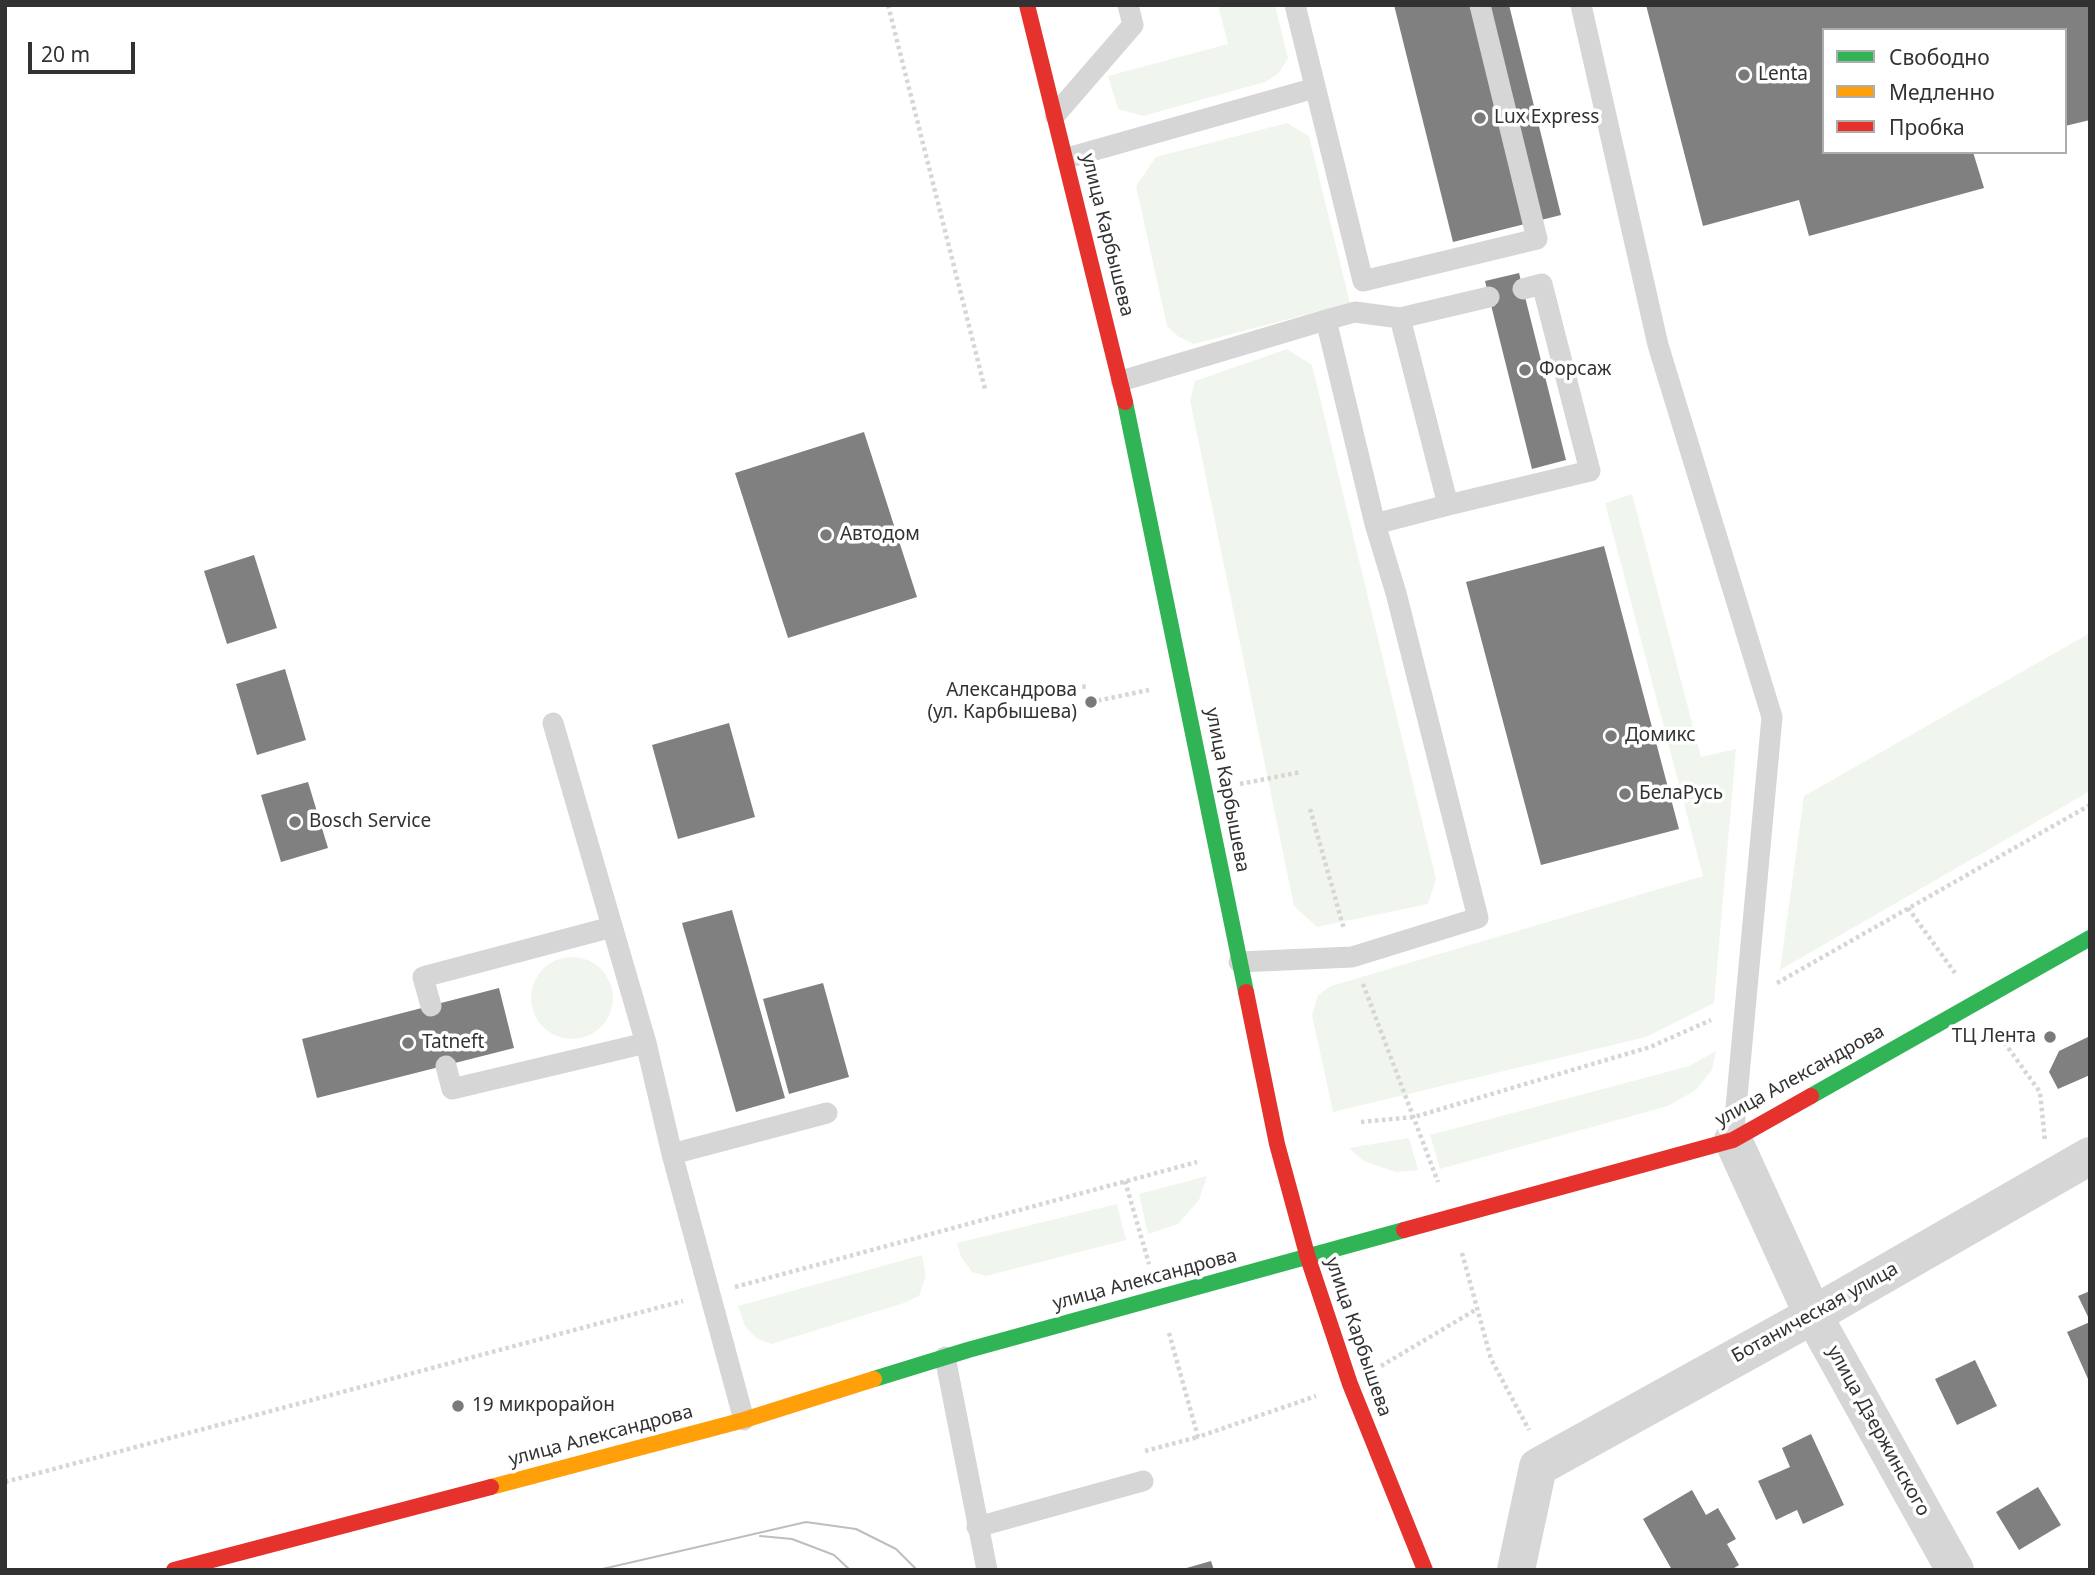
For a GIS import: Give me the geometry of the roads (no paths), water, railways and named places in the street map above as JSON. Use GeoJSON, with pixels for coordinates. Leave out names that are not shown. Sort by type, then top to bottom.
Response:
{"type":"FeatureCollection","features":[{"type":"Feature","properties":{"kind":"main road","name":"улица Карбышева"},"geometry":{"type":"LineString","coordinates":[[1027,5],[1121,381],[1277,1144],[1308,1258],[1350,1384],[1425,1570]]}},
{"type":"Feature","properties":{"kind":"main road","name":"улица Александрова"},"geometry":{"type":"LineString","coordinates":[[174,1570],[744,1420],[945,1357],[1452,1220],[1733,1140],[2090,938]]}},
{"type":"Feature","properties":{"kind":"street","name":"улица Дзержинского"},"geometry":{"type":"LineString","coordinates":[[1733,1140],[1814,1315],[1955,1570]]}},
{"type":"Feature","properties":{"kind":"street","name":"Ботаническая улица"},"geometry":{"type":"LineString","coordinates":[[1516,1570],[1542,1465],[1814,1315],[2090,1156]]}},
{"type":"Feature","properties":{"kind":"lane"},"geometry":{"type":"LineString","coordinates":[[1055,115],[1133,25],[1128,5]]}},
{"type":"Feature","properties":{"kind":"lane"},"geometry":{"type":"LineString","coordinates":[[1295,5],[1363,281],[1537,239],[1480,5]]}},
{"type":"Feature","properties":{"kind":"lane"},"geometry":{"type":"LineString","coordinates":[[1581,5],[1658,345],[1772,717],[1733,1140]]}},
{"type":"Feature","properties":{"kind":"lane"},"geometry":{"type":"LineString","coordinates":[[1067,158],[1315,88]]}},
{"type":"Feature","properties":{"kind":"lane"},"geometry":{"type":"LineString","coordinates":[[1375,524],[1590,471],[1542,284],[1523,289]]}},
{"type":"Feature","properties":{"kind":"lane"},"geometry":{"type":"LineString","coordinates":[[1121,381],[1355,312],[1400,318],[1489,297]]}},
{"type":"Feature","properties":{"kind":"lane"},"geometry":{"type":"LineString","coordinates":[[1400,318],[1448,505]]}},
{"type":"Feature","properties":{"kind":"lane"},"geometry":{"type":"LineString","coordinates":[[1239,962],[1352,957],[1478,918],[1396,593],[1375,524],[1326,320]]}},
{"type":"Feature","properties":{"kind":"lane"},"geometry":{"type":"LineString","coordinates":[[553,723],[646,1043],[672,1154],[744,1420]]}},
{"type":"Feature","properties":{"kind":"lane"},"geometry":{"type":"LineString","coordinates":[[431,1006],[423,977],[612,927]]}},
{"type":"Feature","properties":{"kind":"lane"},"geometry":{"type":"LineString","coordinates":[[446,1066],[452,1089],[646,1043]]}},
{"type":"Feature","properties":{"kind":"lane"},"geometry":{"type":"LineString","coordinates":[[672,1154],[827,1113]]}},
{"type":"Feature","properties":{"kind":"lane"},"geometry":{"type":"LineString","coordinates":[[945,1357],[987,1570]]}},
{"type":"Feature","properties":{"kind":"lane"},"geometry":{"type":"LineString","coordinates":[[977,1527],[1143,1481]]}},
{"type":"Feature","properties":{"kind":"tram line"},"geometry":{"type":"LineString","coordinates":[[598,1570],[806,1522],[856,1529],[896,1549],[917,1570]]}},
{"type":"Feature","properties":{"kind":"tram line"},"geometry":{"type":"LineString","coordinates":[[760,1536],[792,1539],[834,1555],[850,1570]]}},
{"type":"Feature","properties":{"kind":"place","name":"Lenta"},"geometry":{"type":"Point","coordinates":[1744,75]}},
{"type":"Feature","properties":{"kind":"place","name":"Lux Express"},"geometry":{"type":"Point","coordinates":[1480,118]}},
{"type":"Feature","properties":{"kind":"place","name":"Форсаж"},"geometry":{"type":"Point","coordinates":[1525,370]}},
{"type":"Feature","properties":{"kind":"place","name":"Автодом"},"geometry":{"type":"Point","coordinates":[826,535]}},
{"type":"Feature","properties":{"kind":"place","name":"Александрова (ул. Карбышева)"},"geometry":{"type":"Point","coordinates":[1091,702]}},
{"type":"Feature","properties":{"kind":"place","name":"Домикс"},"geometry":{"type":"Point","coordinates":[1611,736]}},
{"type":"Feature","properties":{"kind":"place","name":"БелаРусь"},"geometry":{"type":"Point","coordinates":[1625,794]}},
{"type":"Feature","properties":{"kind":"place","name":"Bosch Service"},"geometry":{"type":"Point","coordinates":[295,822]}},
{"type":"Feature","properties":{"kind":"place","name":"ТЦ Лента"},"geometry":{"type":"Point","coordinates":[2050,1037]}},
{"type":"Feature","properties":{"kind":"place","name":"Tatneft"},"geometry":{"type":"Point","coordinates":[408,1043]}},
{"type":"Feature","properties":{"kind":"place","name":"19 микрорайон"},"geometry":{"type":"Point","coordinates":[458,1406]}}]}
